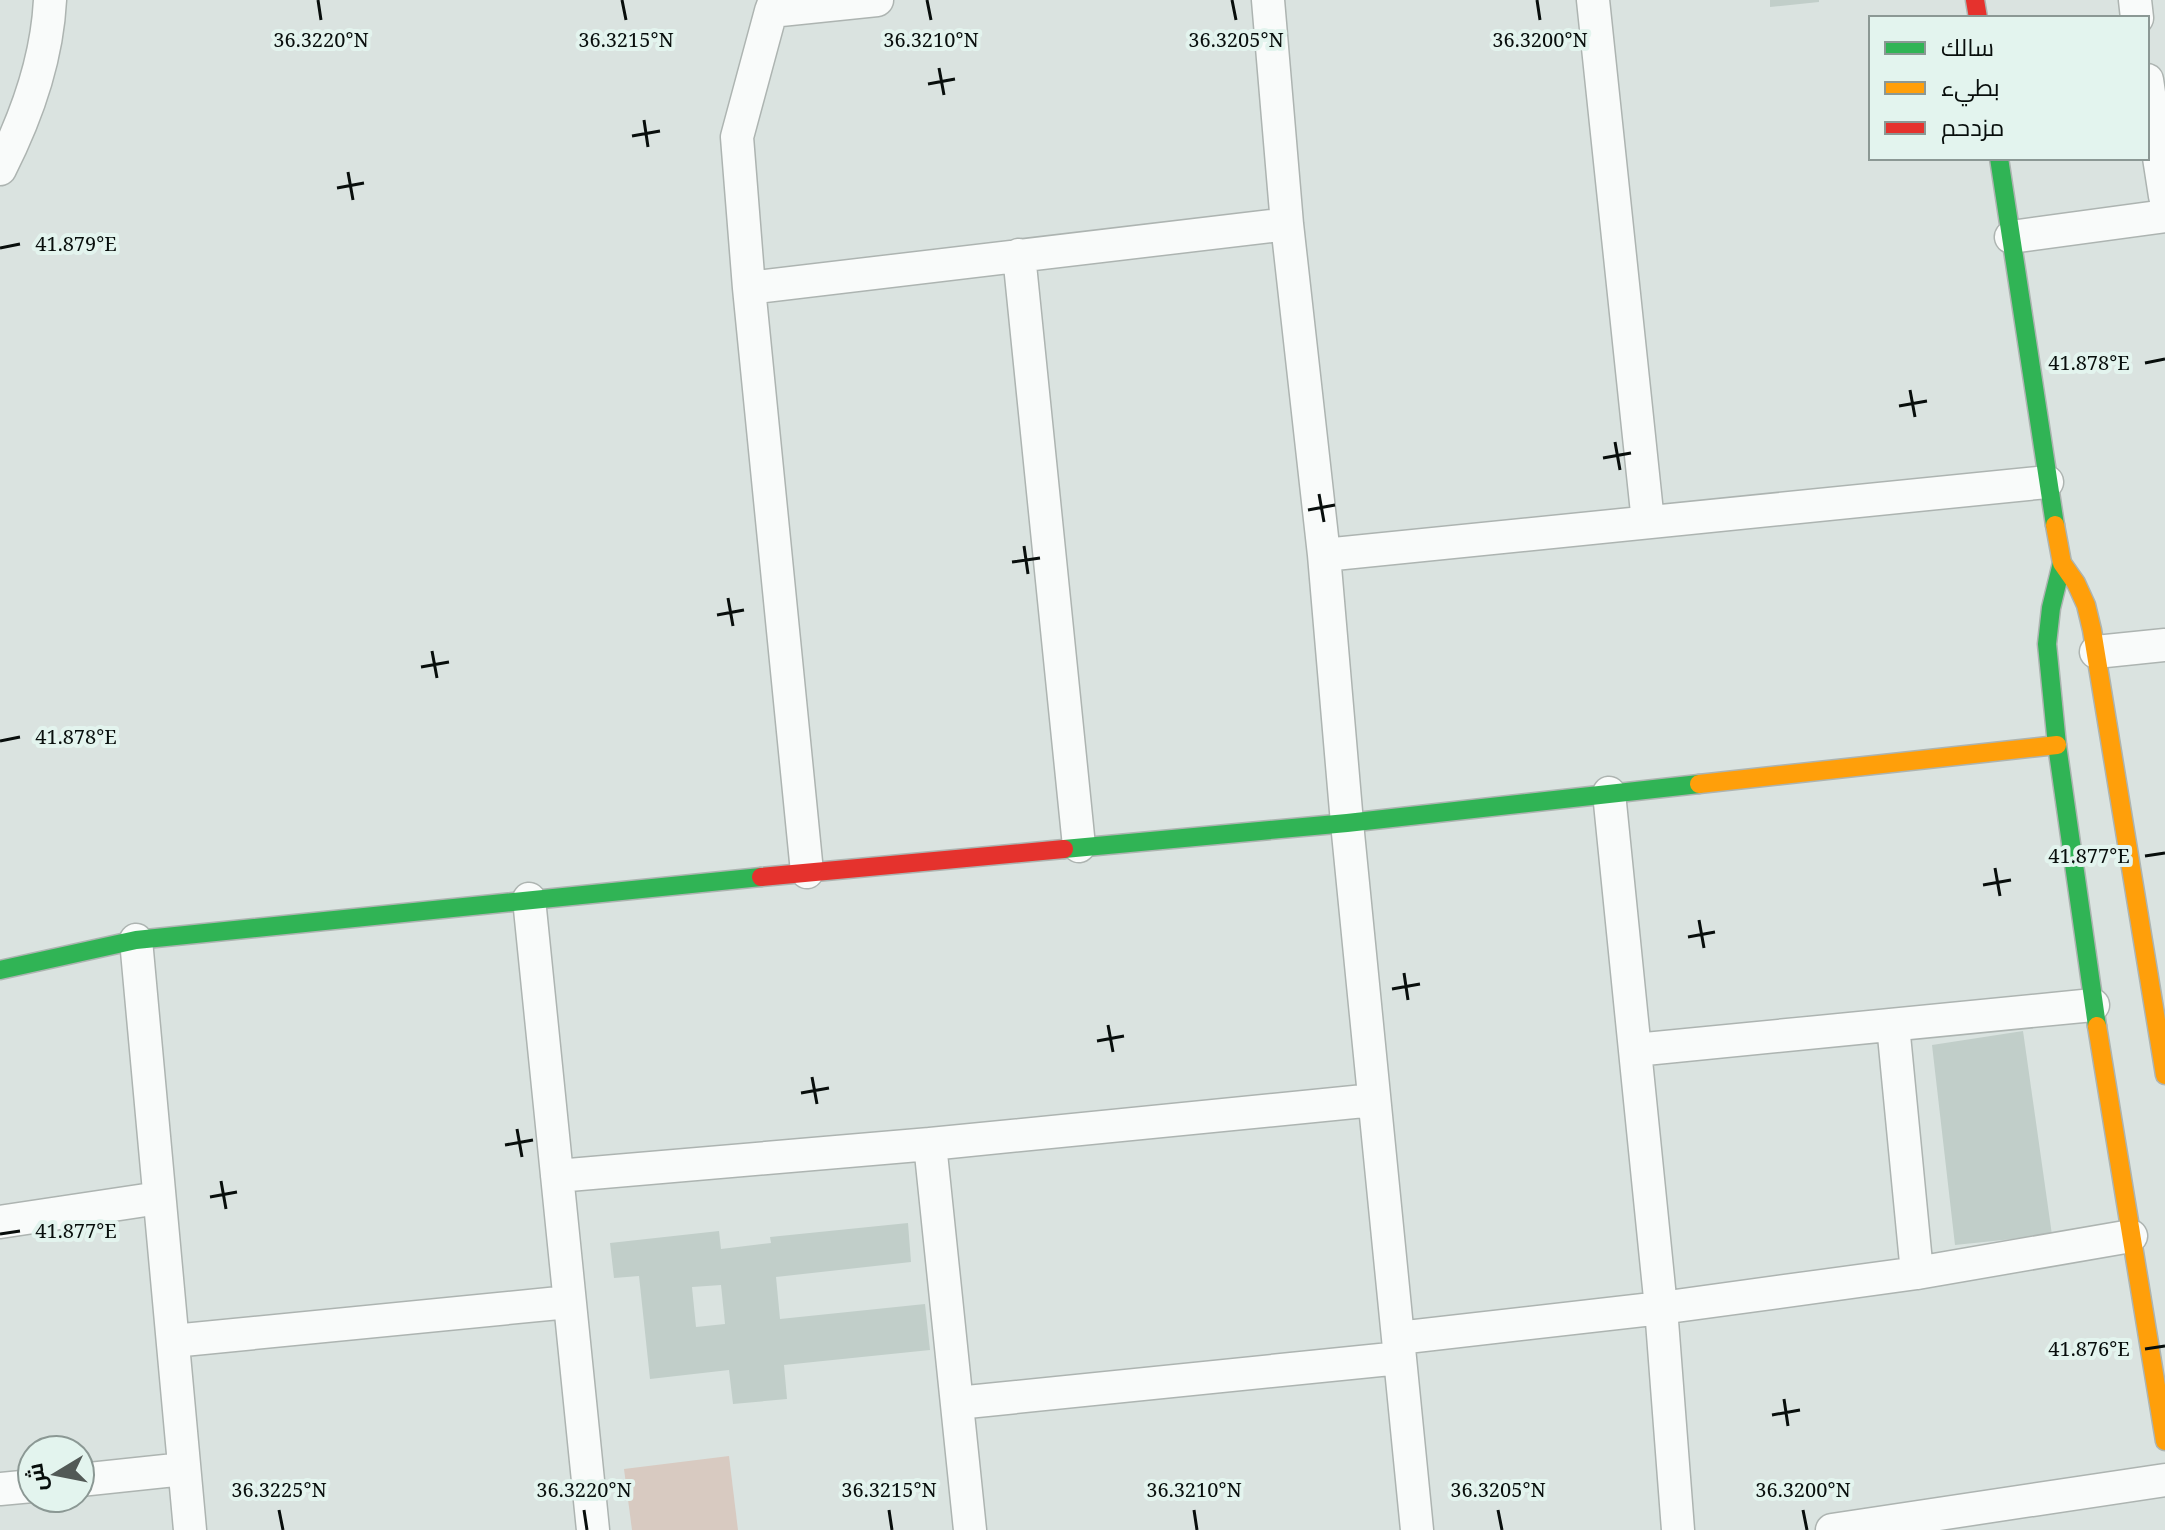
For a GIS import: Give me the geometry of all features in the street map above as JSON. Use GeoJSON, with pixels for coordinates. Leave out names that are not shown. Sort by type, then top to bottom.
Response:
{"type":"FeatureCollection","features":[{"type":"Feature","properties":{"kind":"street"},"geometry":{"type":"LineString","coordinates":[[0,169],[31,98],[42,59],[50,0]]}},
{"type":"Feature","properties":{"kind":"street"},"geometry":{"type":"LineString","coordinates":[[807,872],[737,137],[773,6],[877,0]]}},
{"type":"Feature","properties":{"kind":"street"},"geometry":{"type":"LineString","coordinates":[[1268,0],[1287,224],[1324,555],[1347,823],[1417,1530]]}},
{"type":"Feature","properties":{"kind":"street"},"geometry":{"type":"LineString","coordinates":[[1593,0],[1648,522]]}},
{"type":"Feature","properties":{"kind":"street"},"geometry":{"type":"LineString","coordinates":[[2149,93],[2165,196]]}},
{"type":"Feature","properties":{"kind":"street"},"geometry":{"type":"LineString","coordinates":[[1999,160],[2062,563],[2051,608],[2047,644],[2057,745],[2093,1005],[2165,1441]]}},
{"type":"Feature","properties":{"kind":"street"},"geometry":{"type":"LineString","coordinates":[[2011,237],[2165,216]]}},
{"type":"Feature","properties":{"kind":"street"},"geometry":{"type":"LineString","coordinates":[[749,288],[1287,224]]}},
{"type":"Feature","properties":{"kind":"street"},"geometry":{"type":"LineString","coordinates":[[1019,255],[1079,846]]}},
{"type":"Feature","properties":{"kind":"street"},"geometry":{"type":"LineString","coordinates":[[1324,555],[2047,482]]}},
{"type":"Feature","properties":{"kind":"street"},"geometry":{"type":"LineString","coordinates":[[2062,563],[2086,605],[2096,652],[2165,1075]]}},
{"type":"Feature","properties":{"kind":"street"},"geometry":{"type":"LineString","coordinates":[[2096,652],[2165,645]]}},
{"type":"Feature","properties":{"kind":"street"},"geometry":{"type":"LineString","coordinates":[[0,970],[136,940],[807,872],[1347,823],[2057,745]]}},
{"type":"Feature","properties":{"kind":"street"},"geometry":{"type":"LineString","coordinates":[[1609,793],[1661,1308],[1678,1530]]}},
{"type":"Feature","properties":{"kind":"street"},"geometry":{"type":"LineString","coordinates":[[529,899],[593,1530]]}},
{"type":"Feature","properties":{"kind":"street"},"geometry":{"type":"LineString","coordinates":[[136,940],[190,1530]]}},
{"type":"Feature","properties":{"kind":"street"},"geometry":{"type":"LineString","coordinates":[[1635,1050],[2093,1005]]}},
{"type":"Feature","properties":{"kind":"street"},"geometry":{"type":"LineString","coordinates":[[1893,1025],[1917,1273]]}},
{"type":"Feature","properties":{"kind":"street"},"geometry":{"type":"LineString","coordinates":[[557,1176],[930,1144],[1374,1100]]}},
{"type":"Feature","properties":{"kind":"street"},"geometry":{"type":"LineString","coordinates":[[930,1144],[970,1530]]}},
{"type":"Feature","properties":{"kind":"street"},"geometry":{"type":"LineString","coordinates":[[0,1222],[159,1198]]}},
{"type":"Feature","properties":{"kind":"street"},"geometry":{"type":"LineString","coordinates":[[957,1403],[1399,1348],[1917,1273],[2131,1236]]}},
{"type":"Feature","properties":{"kind":"street"},"geometry":{"type":"LineString","coordinates":[[173,1341],[569,1302]]}},
{"type":"Feature","properties":{"kind":"street"},"geometry":{"type":"LineString","coordinates":[[96,1478],[184,1469]]}},
{"type":"Feature","properties":{"kind":"street"},"geometry":{"type":"LineString","coordinates":[[1832,1530],[2165,1480]]}},
{"type":"Feature","properties":{"kind":"shaded area"},"geometry":{"type":"Polygon","coordinates":[[[729,1456],[738,1530],[632,1530],[624,1469],[729,1456]]]}},
{"type":"Feature","properties":{"kind":"building"},"geometry":{"type":"Polygon","coordinates":[[[1770,0],[1819,0],[1819,2],[1770,7],[1770,0]]]}},
{"type":"Feature","properties":{"kind":"building"},"geometry":{"type":"Polygon","coordinates":[[[2023,1031],[2052,1235],[1955,1245],[1932,1045],[2023,1031]]]}},
{"type":"Feature","properties":{"kind":"building"},"geometry":{"type":"Polygon","coordinates":[[[908,1223],[911,1262],[776,1277],[780,1319],[925,1304],[930,1350],[784,1365],[787,1399],[733,1404],[729,1370],[650,1379],[639,1276],[614,1278],[610,1243],[719,1231],[721,1249],[771,1243],[770,1237],[908,1223]],[[721,1285],[692,1287],[696,1327],[725,1324],[721,1285]]]}},
{"type":"Feature","properties":{"kind":"traffic: fast"},"geometry":{"type":"LineString","coordinates":[[1999,160],[2055,525]]}},
{"type":"Feature","properties":{"kind":"traffic: fast"},"geometry":{"type":"LineString","coordinates":[[2062,563],[2051,608],[2047,644],[2057,745],[2097,1026]]}},
{"type":"Feature","properties":{"kind":"traffic: fast"},"geometry":{"type":"LineString","coordinates":[[1064,849],[1347,823],[1699,784]]}},
{"type":"Feature","properties":{"kind":"traffic: fast"},"geometry":{"type":"LineString","coordinates":[[0,970],[136,940],[761,877]]}},
{"type":"Feature","properties":{"kind":"traffic: slow"},"geometry":{"type":"LineString","coordinates":[[2055,525],[2062,563],[2086,605],[2092,630],[2165,1075]]}},
{"type":"Feature","properties":{"kind":"traffic: slow"},"geometry":{"type":"LineString","coordinates":[[1699,784],[2057,745]]}},
{"type":"Feature","properties":{"kind":"traffic: slow"},"geometry":{"type":"LineString","coordinates":[[2097,1026],[2165,1441]]}},
{"type":"Feature","properties":{"kind":"traffic: jam"},"geometry":{"type":"LineString","coordinates":[[1975,0],[1978,16]]}},
{"type":"Feature","properties":{"kind":"traffic: jam"},"geometry":{"type":"LineString","coordinates":[[761,877],[1064,849]]}}]}
